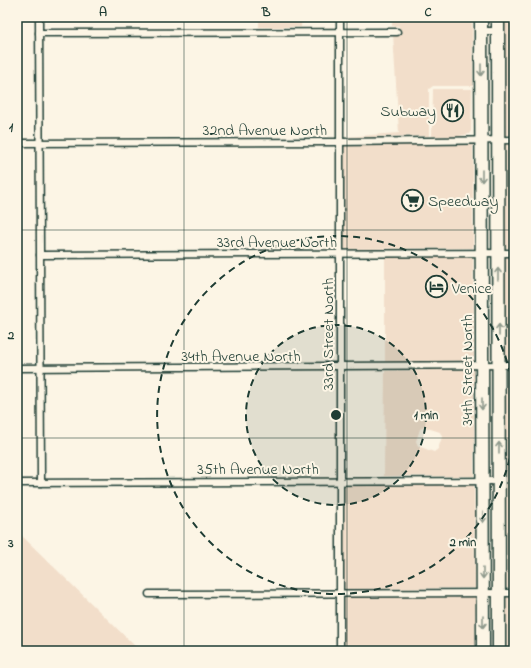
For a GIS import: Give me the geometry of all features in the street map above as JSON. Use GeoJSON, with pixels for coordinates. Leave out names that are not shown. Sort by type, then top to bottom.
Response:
{"type":"FeatureCollection","features":[{"type":"Feature","properties":{"kind":"highway","name":"34th Street North"},"geometry":{"type":"LineString","coordinates":[[481,17],[483,651]]}},
{"type":"Feature","properties":{"kind":"highway","name":"34th Street North"},"geometry":{"type":"LineString","coordinates":[[498,17],[500,651]]}},
{"type":"Feature","properties":{"kind":"street"},"geometry":{"type":"LineString","coordinates":[[39,17],[41,483]]}},
{"type":"Feature","properties":{"kind":"street","name":"33rd Street North"},"geometry":{"type":"LineString","coordinates":[[340,17],[340,651]]}},
{"type":"Feature","properties":{"kind":"street"},"geometry":{"type":"LineString","coordinates":[[481,31],[498,31]]}},
{"type":"Feature","properties":{"kind":"street"},"geometry":{"type":"LineString","coordinates":[[39,33],[397,32]]}},
{"type":"Feature","properties":{"kind":"street","name":"32nd Avenue North"},"geometry":{"type":"LineString","coordinates":[[17,143],[514,140]]}},
{"type":"Feature","properties":{"kind":"street","name":"33rd Avenue North"},"geometry":{"type":"LineString","coordinates":[[40,255],[514,252]]}},
{"type":"Feature","properties":{"kind":"street","name":"34th Avenue North"},"geometry":{"type":"LineString","coordinates":[[17,368],[514,365]]}},
{"type":"Feature","properties":{"kind":"street","name":"35th Avenue North"},"geometry":{"type":"LineString","coordinates":[[17,483],[499,481]]}},
{"type":"Feature","properties":{"kind":"street"},"geometry":{"type":"LineString","coordinates":[[149,594],[514,593]]}},
{"type":"Feature","properties":{"kind":"shaded area"},"geometry":{"type":"Polygon","coordinates":[[[259,17],[302,17],[301,27],[259,27],[259,17]]]}},
{"type":"Feature","properties":{"kind":"shaded area"},"geometry":{"type":"Polygon","coordinates":[[[392,17],[472,17],[473,86],[433,86],[429,89],[429,136],[344,137],[399,133],[393,34],[399,34],[399,26],[392,26],[392,17]]]}},
{"type":"Feature","properties":{"kind":"shaded area"},"geometry":{"type":"Polygon","coordinates":[[[501,17],[514,17],[514,135],[502,136],[501,17]]]}},
{"type":"Feature","properties":{"kind":"shaded area","name":"Subway"},"geometry":{"type":"Polygon","coordinates":[[[433,89],[472,89],[471,131],[469,134],[459,136],[432,136],[433,89]]]}},
{"type":"Feature","properties":{"kind":"shaded area"},"geometry":{"type":"Polygon","coordinates":[[[473,144],[473,248],[344,249],[344,146],[473,144]]]}},
{"type":"Feature","properties":{"kind":"shaded area"},"geometry":{"type":"Polygon","coordinates":[[[502,144],[514,144],[514,248],[502,248],[502,144]]]}},
{"type":"Feature","properties":{"kind":"shaded area"},"geometry":{"type":"Polygon","coordinates":[[[385,257],[473,257],[474,361],[385,362],[385,257]]]}},
{"type":"Feature","properties":{"kind":"shaded area"},"geometry":{"type":"Polygon","coordinates":[[[502,257],[514,257],[514,361],[503,361],[502,257]]]}},
{"type":"Feature","properties":{"kind":"shaded area"},"geometry":{"type":"Polygon","coordinates":[[[474,369],[474,476],[384,476],[385,371],[474,369]],[[424,427],[420,429],[416,441],[418,446],[434,452],[438,449],[442,437],[440,432],[424,427]]]}},
{"type":"Feature","properties":{"kind":"shaded area"},"geometry":{"type":"Polygon","coordinates":[[[503,369],[514,369],[514,588],[506,588],[503,369]]]}},
{"type":"Feature","properties":{"kind":"shaded area"},"geometry":{"type":"Polygon","coordinates":[[[344,485],[474,485],[475,588],[344,589],[344,485]]]}},
{"type":"Feature","properties":{"kind":"shaded area"},"geometry":{"type":"Polygon","coordinates":[[[17,531],[140,651],[17,651],[17,531]]]}},
{"type":"Feature","properties":{"kind":"shaded area"},"geometry":{"type":"Polygon","coordinates":[[[475,597],[475,651],[344,651],[344,598],[475,597]]]}},
{"type":"Feature","properties":{"kind":"shaded area"},"geometry":{"type":"Polygon","coordinates":[[[506,597],[514,597],[514,651],[506,651],[506,597]]]}},
{"type":"Feature","properties":{"kind":"place","name":"Subway"},"geometry":{"type":"Point","coordinates":[452,110]}},
{"type":"Feature","properties":{"kind":"place","name":"Speedway"},"geometry":{"type":"Point","coordinates":[412,200]}},
{"type":"Feature","properties":{"kind":"place","name":"Venice"},"geometry":{"type":"Point","coordinates":[436,287]}}]}
